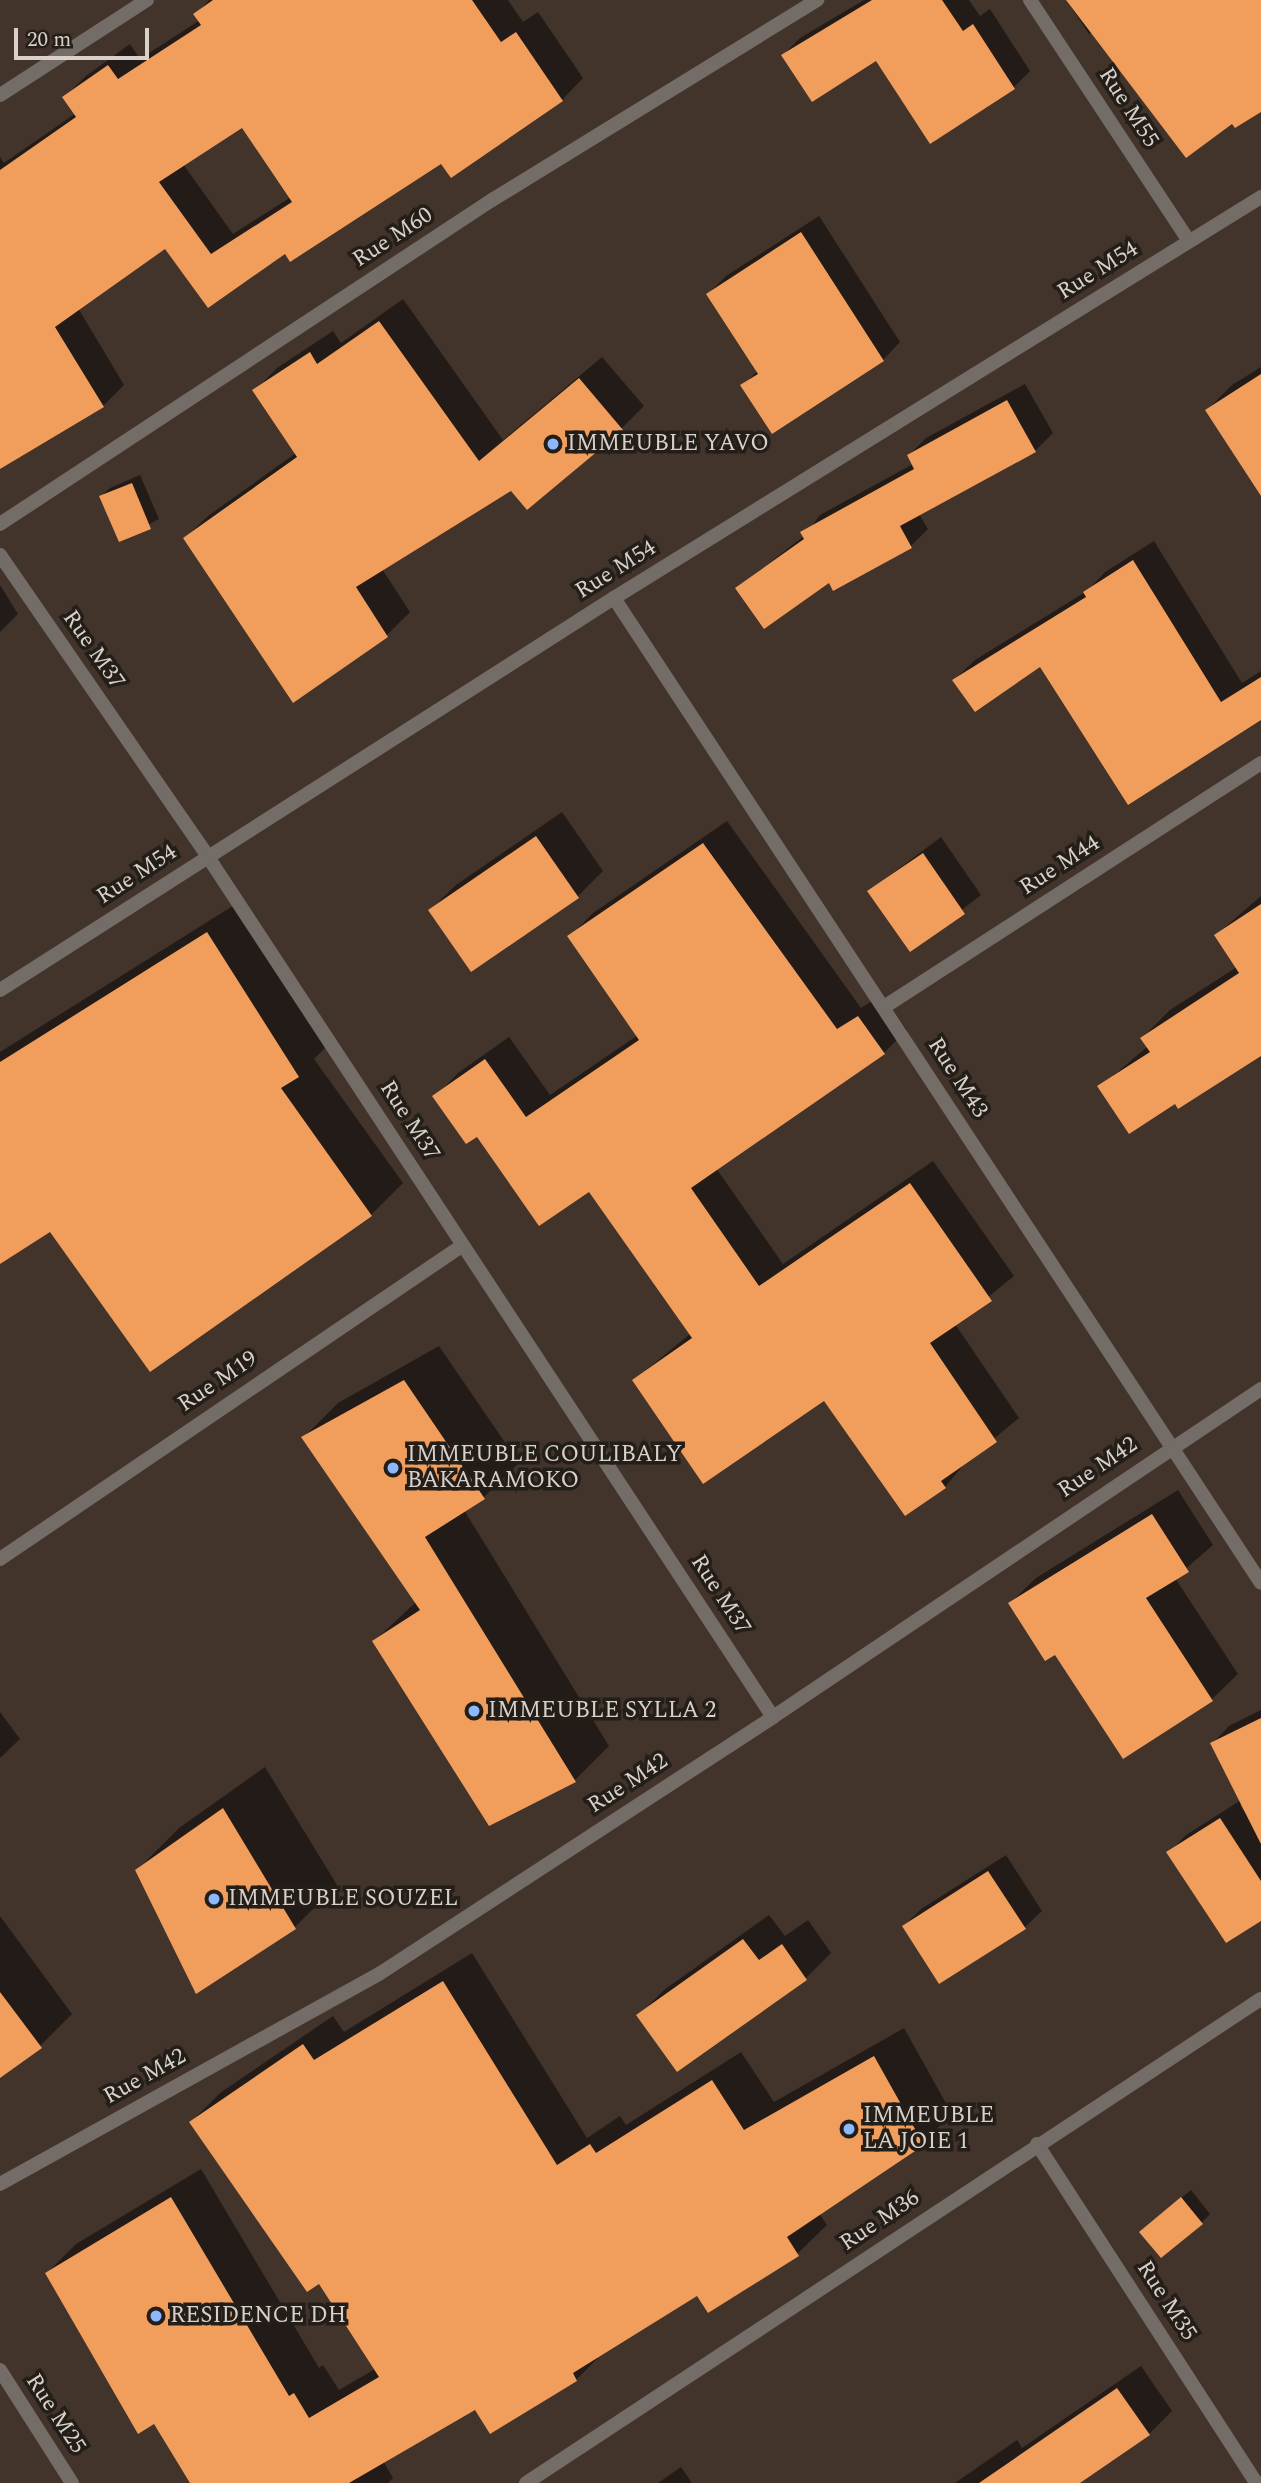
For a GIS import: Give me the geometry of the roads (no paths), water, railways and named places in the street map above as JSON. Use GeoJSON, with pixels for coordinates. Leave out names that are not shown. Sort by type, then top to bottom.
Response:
{"type":"FeatureCollection","features":[{"type":"Feature","properties":{"kind":"street"},"geometry":{"type":"LineString","coordinates":[[0,95],[147,0]]}},
{"type":"Feature","properties":{"kind":"street","name":"Rue M60"},"geometry":{"type":"LineString","coordinates":[[0,524],[492,200],[817,0]]}},
{"type":"Feature","properties":{"kind":"street","name":"Rue M55"},"geometry":{"type":"LineString","coordinates":[[1030,0],[1189,241]]}},
{"type":"Feature","properties":{"kind":"street","name":"Rue M54"},"geometry":{"type":"LineString","coordinates":[[0,990],[614,598],[1261,197]]}},
{"type":"Feature","properties":{"kind":"street","name":"Rue M37"},"geometry":{"type":"LineString","coordinates":[[0,555],[208,857],[774,1717]]}},
{"type":"Feature","properties":{"kind":"street","name":"Rue M43"},"geometry":{"type":"LineString","coordinates":[[614,598],[884,1007],[1169,1447],[1261,1583]]}},
{"type":"Feature","properties":{"kind":"street","name":"Rue M44"},"geometry":{"type":"LineString","coordinates":[[884,1007],[1261,763]]}},
{"type":"Feature","properties":{"kind":"street","name":"Rue M19"},"geometry":{"type":"LineString","coordinates":[[0,1559],[463,1245]]}},
{"type":"Feature","properties":{"kind":"street","name":"Rue M42"},"geometry":{"type":"LineString","coordinates":[[0,2184],[379,1973],[774,1717],[1169,1447],[1261,1389]]}},
{"type":"Feature","properties":{"kind":"street","name":"Rue M36"},"geometry":{"type":"LineString","coordinates":[[526,2483],[1261,1999]]}},
{"type":"Feature","properties":{"kind":"street","name":"Rue M35"},"geometry":{"type":"LineString","coordinates":[[1037,2144],[1256,2483]]}},
{"type":"Feature","properties":{"kind":"street","name":"Rue M25"},"geometry":{"type":"LineString","coordinates":[[0,2370],[72,2483]]}},
{"type":"Feature","properties":{"kind":"place","name":"IMMEUBLE YAVO"},"geometry":{"type":"Point","coordinates":[553,444]}},
{"type":"Feature","properties":{"kind":"place","name":"IMMEUBLE COULIBALY BAKARAMOKO"},"geometry":{"type":"Point","coordinates":[393,1468]}},
{"type":"Feature","properties":{"kind":"place","name":"IMMEUBLE SYLLA 2"},"geometry":{"type":"Point","coordinates":[474,1711]}},
{"type":"Feature","properties":{"kind":"place","name":"IMMEUBLE SOUZEL"},"geometry":{"type":"Point","coordinates":[214,1899]}},
{"type":"Feature","properties":{"kind":"place","name":"IMMEUBLE LA JOIE 1"},"geometry":{"type":"Point","coordinates":[849,2129]}},
{"type":"Feature","properties":{"kind":"place","name":"RESIDENCE DH"},"geometry":{"type":"Point","coordinates":[156,2316]}}]}
